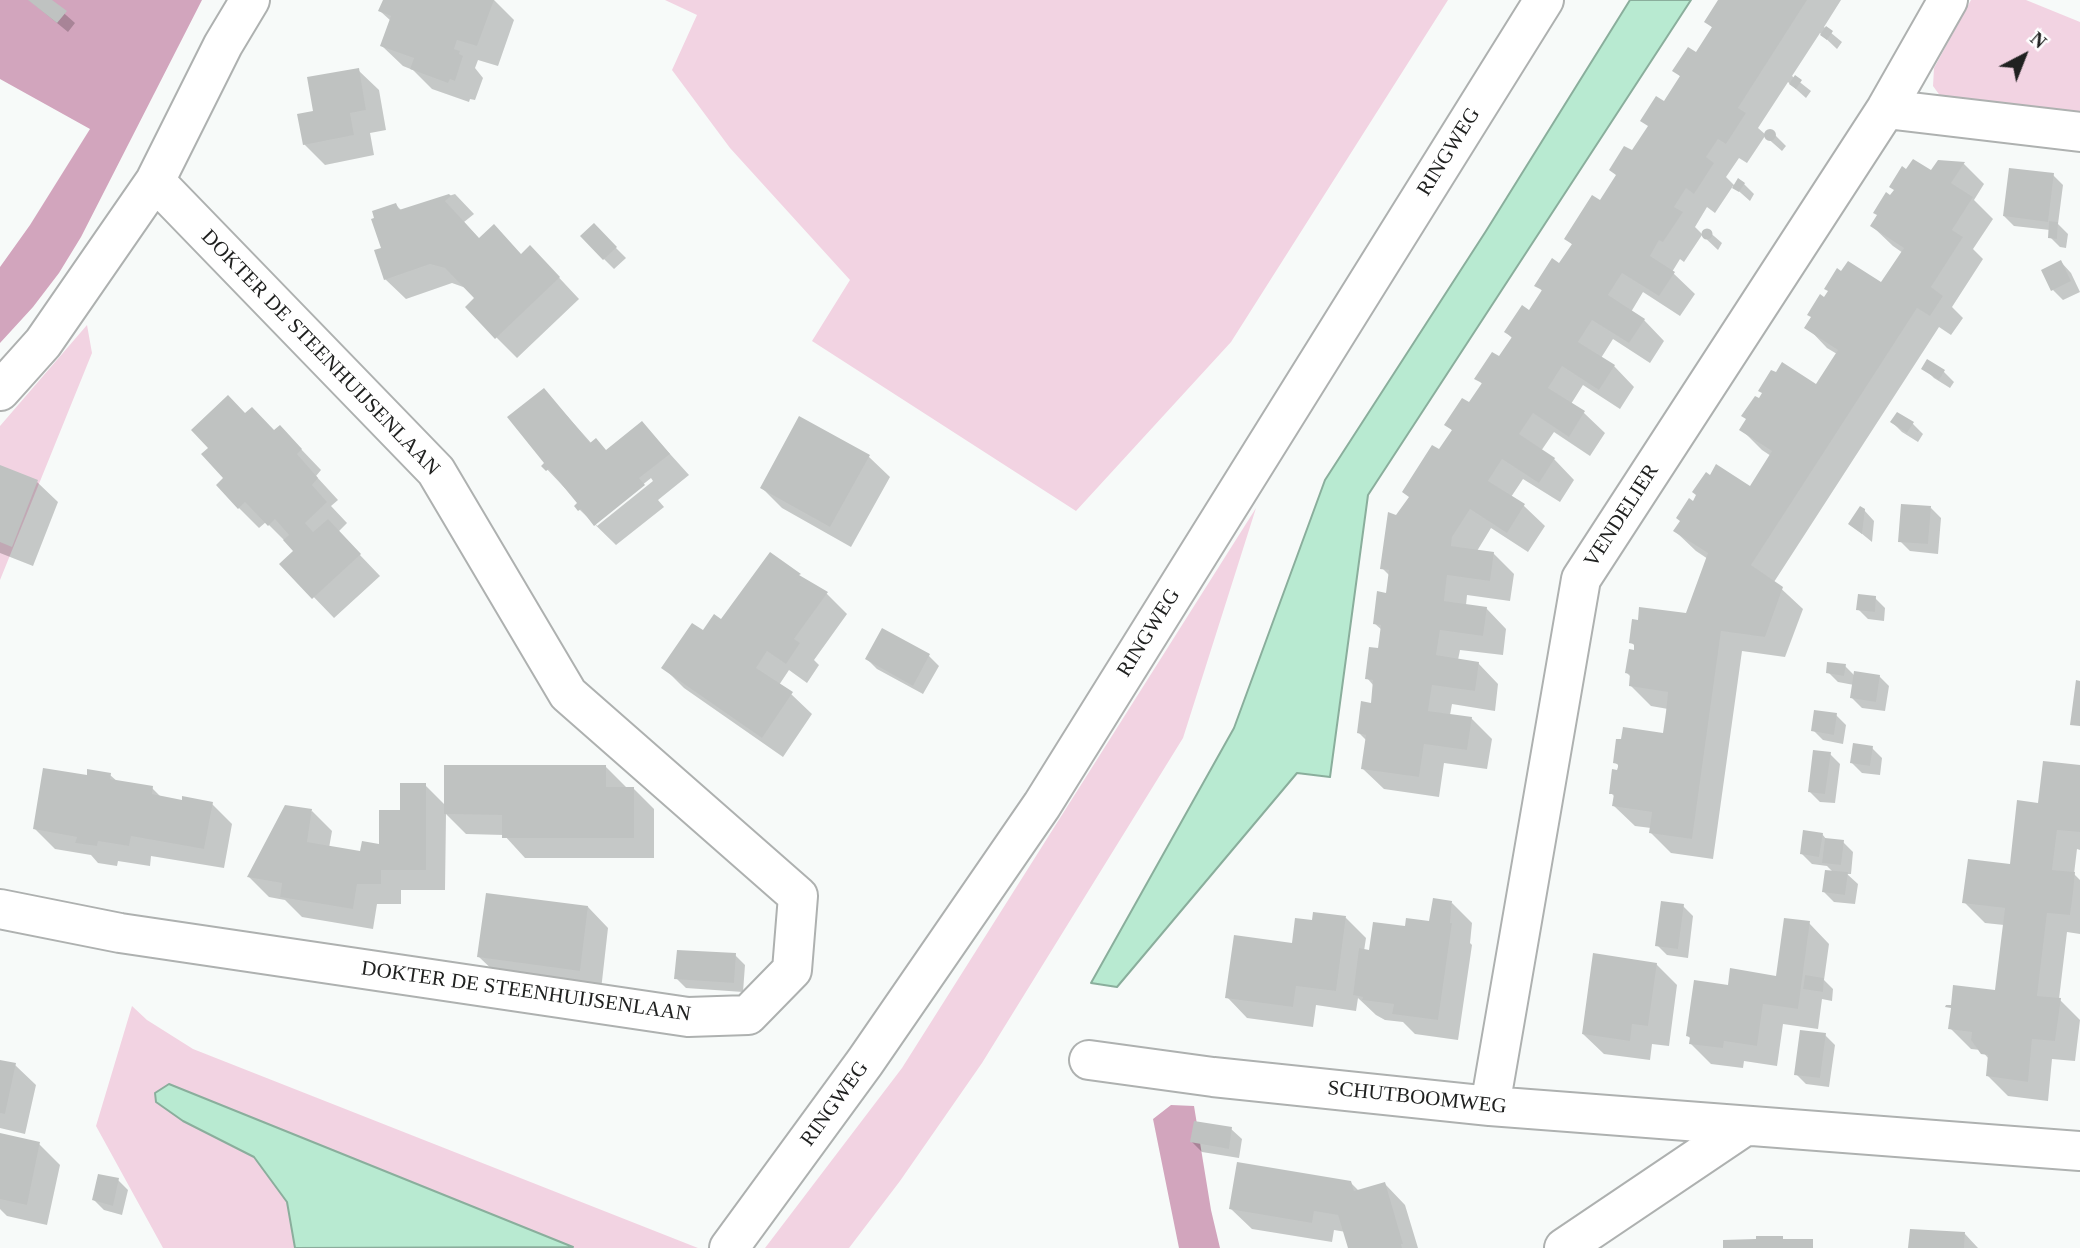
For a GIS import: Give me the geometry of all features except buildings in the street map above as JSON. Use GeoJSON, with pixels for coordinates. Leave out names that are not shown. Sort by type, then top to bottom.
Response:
{"type":"FeatureCollection","features":[{"type":"Feature","properties":{"kind":"street"},"geometry":{"type":"LineString","coordinates":[[0,391],[43,343],[155,181],[223,45],[250,0]]}},
{"type":"Feature","properties":{"kind":"street","name":"RINGWEG"},"geometry":{"type":"LineString","coordinates":[[729,1248],[865,1062],[1042,805],[1544,0]]}},
{"type":"Feature","properties":{"kind":"street","name":"VENDELIER"},"geometry":{"type":"LineString","coordinates":[[1490,1107],[1581,579],[1886,109],[1948,0]]}},
{"type":"Feature","properties":{"kind":"street"},"geometry":{"type":"LineString","coordinates":[[1886,109],[2080,132]]}},
{"type":"Feature","properties":{"kind":"street","name":"DOKTER DE STEENHUIJSENLAAN"},"geometry":{"type":"LineString","coordinates":[[0,909],[120,933],[688,1017],[748,1015],[792,970],[798,896],[568,694],[436,471],[155,181]]}},
{"type":"Feature","properties":{"kind":"street","name":"SCHUTBOOMWEG"},"geometry":{"type":"LineString","coordinates":[[1089,1060],[1213,1077],[1490,1107],[2080,1151]]}},
{"type":"Feature","properties":{"kind":"street"},"geometry":{"type":"LineString","coordinates":[[1564,1248],[1745,1126]]}},
{"type":"Feature","properties":{"kind":"shaded area"},"geometry":{"type":"Polygon","coordinates":[[[0,0],[202,0],[81,237],[59,273],[0,343],[0,267],[30,225],[90,129],[0,79],[0,0]]]}},
{"type":"Feature","properties":{"kind":"shaded area"},"geometry":{"type":"Polygon","coordinates":[[[665,0],[1448,0],[1231,342],[1076,511],[812,341],[850,280],[730,148],[672,70],[697,15],[665,0]]]}},
{"type":"Feature","properties":{"kind":"shaded area"},"geometry":{"type":"Polygon","coordinates":[[[1630,0],[1691,0],[1368,495],[1330,777],[1297,773],[1117,987],[1091,983],[1234,728],[1325,480],[1486,231],[1630,0]]]}},
{"type":"Feature","properties":{"kind":"shaded area"},"geometry":{"type":"Polygon","coordinates":[[[1971,0],[2026,0],[2080,22],[2080,119],[1941,97],[1933,86],[1934,68],[1971,0]]]}},
{"type":"Feature","properties":{"kind":"shaded area"},"geometry":{"type":"Polygon","coordinates":[[[87,325],[92,353],[0,580],[0,426],[87,325]]]}},
{"type":"Feature","properties":{"kind":"shaded area"},"geometry":{"type":"Polygon","coordinates":[[[1256,508],[1183,738],[982,1063],[900,1181],[849,1248],[765,1248],[902,1068],[1256,508]]]}},
{"type":"Feature","properties":{"kind":"shaded area"},"geometry":{"type":"Polygon","coordinates":[[[132,1006],[147,1020],[193,1049],[698,1248],[572,1248],[169,1085],[156,1102],[183,1121],[254,1157],[287,1202],[295,1248],[163,1248],[96,1126],[132,1006]]]}},
{"type":"Feature","properties":{"kind":"shaded area"},"geometry":{"type":"Polygon","coordinates":[[[169,1084],[573,1247],[295,1248],[287,1202],[254,1157],[183,1121],[156,1102],[155,1093],[169,1084]]]}},
{"type":"Feature","properties":{"kind":"shaded area"},"geometry":{"type":"Polygon","coordinates":[[[1171,1105],[1194,1106],[1220,1248],[1179,1248],[1153,1119],[1171,1105]]]}}]}
